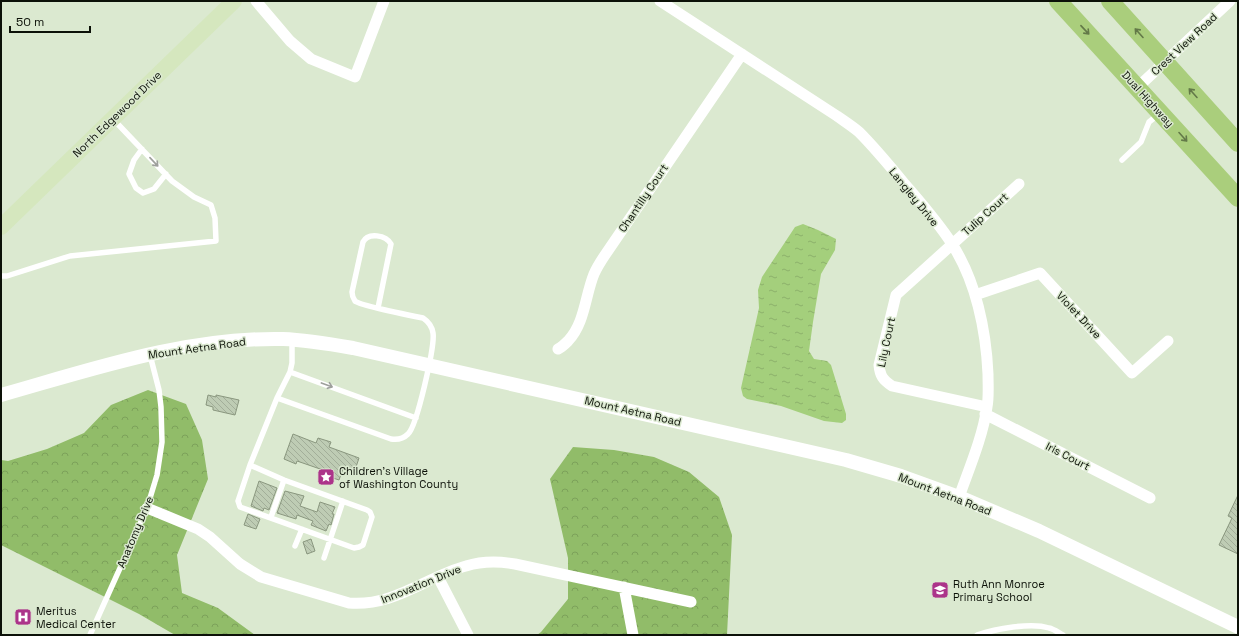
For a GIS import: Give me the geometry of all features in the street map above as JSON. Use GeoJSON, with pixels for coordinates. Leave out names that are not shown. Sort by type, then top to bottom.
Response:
{"type":"FeatureCollection","features":[{"type":"Feature","properties":{"kind":"main road","name":"North Edgewood Drive"},"geometry":{"type":"LineString","coordinates":[[1,227],[234,1]]}},
{"type":"Feature","properties":{"kind":"main road","name":"Dual Highway"},"geometry":{"type":"LineString","coordinates":[[1058,1],[1238,198]]}},
{"type":"Feature","properties":{"kind":"main road"},"geometry":{"type":"LineString","coordinates":[[1110,1],[1238,143]]}},
{"type":"Feature","properties":{"kind":"street"},"geometry":{"type":"LineString","coordinates":[[256,1],[290,41],[311,59],[355,77],[384,1]]}},
{"type":"Feature","properties":{"kind":"street","name":"Langley Drive"},"geometry":{"type":"LineString","coordinates":[[660,1],[837,116],[858,132],[877,151],[924,207],[952,244],[965,270],[975,296],[983,328],[987,355],[986,411],[979,440],[959,496]]}},
{"type":"Feature","properties":{"kind":"street","name":"Crest View Road"},"geometry":{"type":"LineString","coordinates":[[1138,87],[1230,1]]}},
{"type":"Feature","properties":{"kind":"street","name":"Chantilly Court"},"geometry":{"type":"LineString","coordinates":[[558,349],[568,341],[576,330],[582,316],[586,297],[594,274],[604,255],[742,54]]}},
{"type":"Feature","properties":{"kind":"street","name":"Tulip Court"},"geometry":{"type":"LineString","coordinates":[[952,244],[1018,184]]}},
{"type":"Feature","properties":{"kind":"street","name":"Lily Court"},"geometry":{"type":"LineString","coordinates":[[952,244],[896,295],[879,365],[880,374],[884,381],[892,386],[986,411]]}},
{"type":"Feature","properties":{"kind":"street","name":"Violet Drive"},"geometry":{"type":"LineString","coordinates":[[975,296],[1040,273],[1132,373],[1168,341]]}},
{"type":"Feature","properties":{"kind":"street","name":"Mount Aetna Road"},"geometry":{"type":"LineString","coordinates":[[1,396],[110,364],[150,354],[214,343],[292,340],[353,348],[846,460],[901,476],[959,496],[1039,531],[1238,627]]}},
{"type":"Feature","properties":{"kind":"street","name":"Iris Court"},"geometry":{"type":"LineString","coordinates":[[986,411],[1150,498]]}},
{"type":"Feature","properties":{"kind":"street","name":"Innovation Drive"},"geometry":{"type":"LineString","coordinates":[[147,508],[198,529],[240,564],[260,576],[342,602],[363,604],[384,601],[469,565],[498,562],[521,565],[691,602]]}},
{"type":"Feature","properties":{"kind":"street"},"geometry":{"type":"LineString","coordinates":[[438,577],[468,635]]}},
{"type":"Feature","properties":{"kind":"street"},"geometry":{"type":"LineString","coordinates":[[624,587],[633,635]]}},
{"type":"Feature","properties":{"kind":"lane"},"geometry":{"type":"LineString","coordinates":[[1122,160],[1141,142],[1149,122],[1160,112]]}},
{"type":"Feature","properties":{"kind":"lane"},"geometry":{"type":"LineString","coordinates":[[1,276],[7,276],[70,256],[216,241],[215,218],[211,205],[194,197],[172,181],[113,118]]}},
{"type":"Feature","properties":{"kind":"lane"},"geometry":{"type":"LineString","coordinates":[[142,149],[134,160],[129,174],[136,188],[143,193],[154,188],[166,174]]}},
{"type":"Feature","properties":{"kind":"lane"},"geometry":{"type":"LineString","coordinates":[[277,398],[391,439],[397,440],[407,436],[411,431],[419,408],[433,337],[431,326],[428,321],[423,318],[378,308],[354,301],[352,292],[363,242],[368,237],[373,236],[385,238],[391,244],[378,308]]}},
{"type":"Feature","properties":{"kind":"lane"},"geometry":{"type":"LineString","coordinates":[[250,466],[367,510],[372,515],[372,520],[363,544],[359,548],[354,548],[270,517],[243,509],[239,505],[238,501],[250,466],[277,398],[290,372],[292,363],[292,340]]}},
{"type":"Feature","properties":{"kind":"lane","name":"Anatomy Drive"},"geometry":{"type":"LineString","coordinates":[[90,635],[147,508],[153,492],[159,464],[162,424],[159,390],[150,354]]}},
{"type":"Feature","properties":{"kind":"lane"},"geometry":{"type":"LineString","coordinates":[[290,372],[416,418]]}},
{"type":"Feature","properties":{"kind":"lane"},"geometry":{"type":"LineString","coordinates":[[270,517],[284,480]]}},
{"type":"Feature","properties":{"kind":"lane"},"geometry":{"type":"LineString","coordinates":[[324,558],[343,501]]}},
{"type":"Feature","properties":{"kind":"lane"},"geometry":{"type":"LineString","coordinates":[[295,546],[302,529]]}},
{"type":"Feature","properties":{"kind":"lane"},"geometry":{"type":"LineString","coordinates":[[977,635],[1020,626],[1034,626],[1049,628],[1063,635]]}},
{"type":"Feature","properties":{"kind":"green space"},"geometry":{"type":"Polygon","coordinates":[[[148,390],[186,404],[202,440],[208,479],[177,555],[182,593],[218,608],[255,635],[175,635],[139,614],[1,545],[1,460],[8,461],[47,449],[84,433],[111,405],[148,390]]]}},
{"type":"Feature","properties":{"kind":"green space"},"geometry":{"type":"Polygon","coordinates":[[[573,447],[614,450],[654,457],[689,472],[719,497],[732,535],[727,635],[537,635],[568,599],[568,558],[550,479],[573,447]]]}},
{"type":"Feature","properties":{"kind":"water"},"geometry":{"type":"Polygon","coordinates":[[[803,224],[836,239],[835,250],[821,274],[809,351],[814,359],[827,361],[831,365],[846,414],[846,420],[842,423],[824,421],[781,406],[747,399],[743,396],[741,388],[759,308],[758,290],[762,277],[795,227],[803,224]]]}},
{"type":"Feature","properties":{"kind":"building"},"geometry":{"type":"Polygon","coordinates":[[[208,395],[216,397],[216,395],[239,400],[235,415],[213,410],[213,407],[206,405],[208,395]]]}},
{"type":"Feature","properties":{"kind":"building"},"geometry":{"type":"Polygon","coordinates":[[[293,434],[316,443],[318,438],[331,442],[329,447],[359,458],[354,473],[343,469],[339,480],[324,475],[326,471],[297,461],[296,464],[284,459],[293,434]]]}},
{"type":"Feature","properties":{"kind":"building"},"geometry":{"type":"Polygon","coordinates":[[[259,481],[277,488],[269,510],[264,508],[263,511],[251,506],[259,481]]]}},
{"type":"Feature","properties":{"kind":"building"},"geometry":{"type":"Polygon","coordinates":[[[285,491],[304,496],[300,506],[317,512],[320,502],[335,507],[332,514],[334,514],[331,525],[329,524],[326,531],[311,525],[313,521],[297,515],[296,519],[277,513],[285,491]]]}},
{"type":"Feature","properties":{"kind":"building"},"geometry":{"type":"Polygon","coordinates":[[[1238,495],[1238,554],[1219,545],[1232,518],[1228,516],[1238,495]]]}},
{"type":"Feature","properties":{"kind":"building"},"geometry":{"type":"Polygon","coordinates":[[[248,514],[260,519],[256,529],[244,525],[248,514]]]}},
{"type":"Feature","properties":{"kind":"building"},"geometry":{"type":"Polygon","coordinates":[[[311,539],[315,551],[307,554],[303,542],[311,539]]]}},
{"type":"Feature","properties":{"kind":"place","name":"Children's Village of Washington County"},"geometry":{"type":"Point","coordinates":[326,477]}},
{"type":"Feature","properties":{"kind":"place","name":"Ruth Ann Monroe Primary School"},"geometry":{"type":"Point","coordinates":[940,590]}},
{"type":"Feature","properties":{"kind":"place","name":"Meritus Medical Center"},"geometry":{"type":"Point","coordinates":[23,617]}}]}
